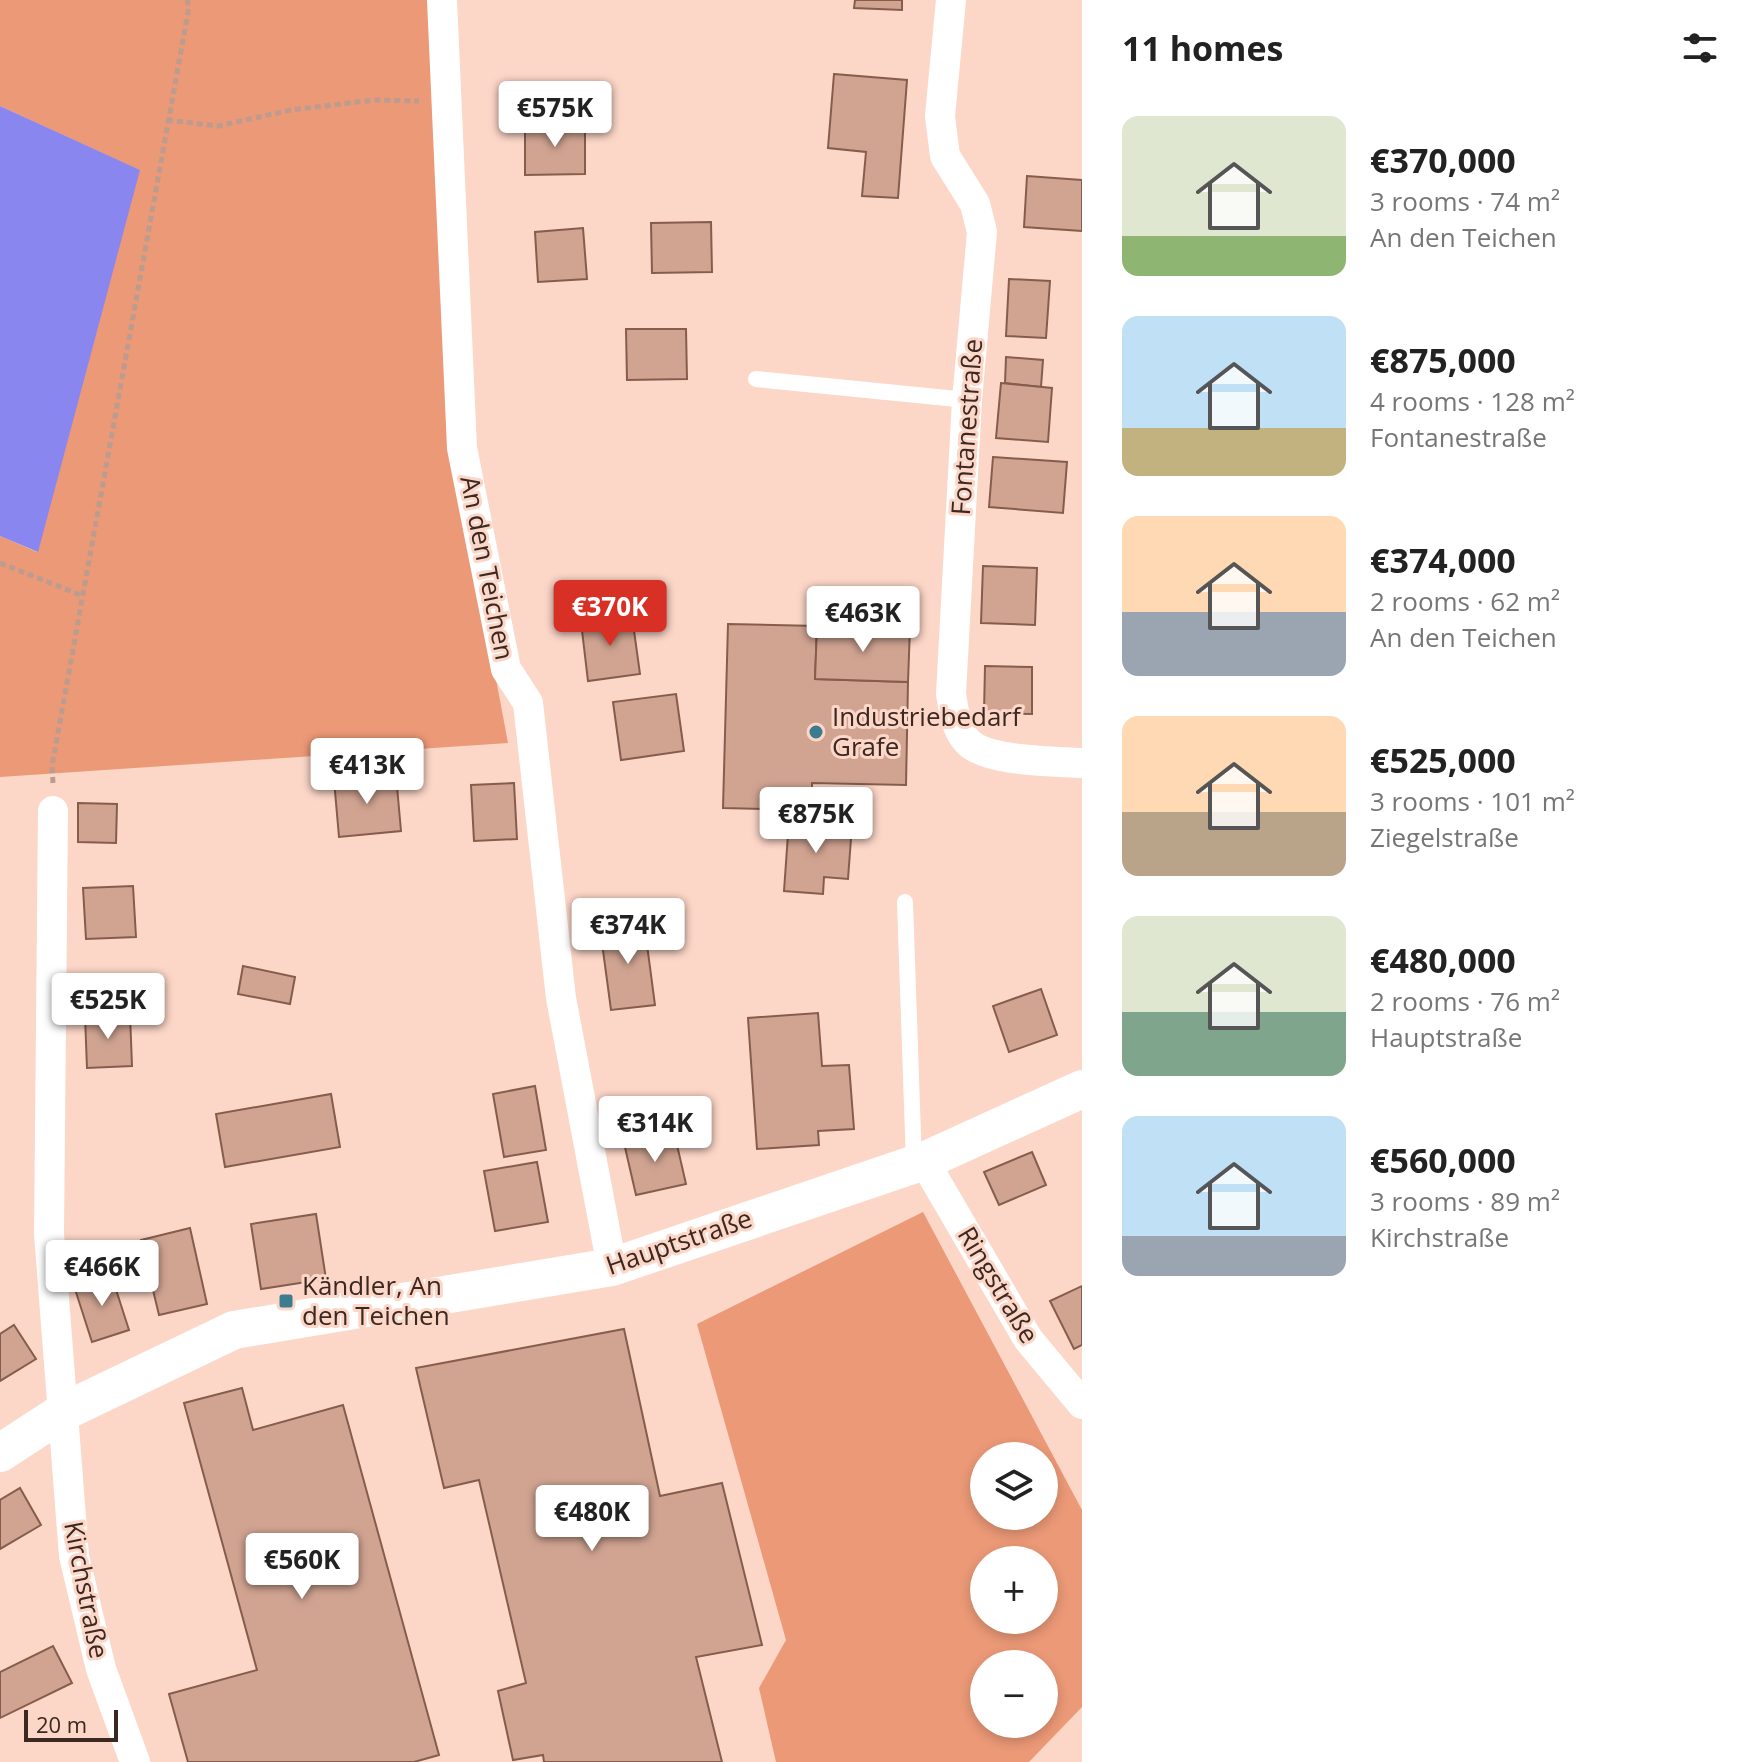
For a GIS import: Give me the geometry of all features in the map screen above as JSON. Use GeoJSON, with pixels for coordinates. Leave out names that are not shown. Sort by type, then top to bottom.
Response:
{"type":"FeatureCollection","features":[{"type":"Feature","properties":{"kind":"street","name":"An den Teichen"},"geometry":{"type":"LineString","coordinates":[[442,0],[462,448],[506,669],[528,703],[561,998],[612,1267]]}},
{"type":"Feature","properties":{"kind":"street","name":"Fontanestraße"},"geometry":{"type":"LineString","coordinates":[[951,0],[940,116],[945,156],[975,204],[982,232],[967,400],[951,694],[955,720],[968,743],[992,754],[1082,763]]}},
{"type":"Feature","properties":{"kind":"street","name":"Kirchstraße"},"geometry":{"type":"LineString","coordinates":[[53,811],[49,1234],[74,1556],[101,1669],[135,1762]]}},
{"type":"Feature","properties":{"kind":"street","name":"Hauptstraße"},"geometry":{"type":"LineString","coordinates":[[0,1453],[63,1412],[234,1330],[612,1267],[919,1162],[1082,1089]]}},
{"type":"Feature","properties":{"kind":"street","name":"Ringstraße"},"geometry":{"type":"LineString","coordinates":[[919,1162],[1028,1339],[1082,1404]]}},
{"type":"Feature","properties":{"kind":"lane"},"geometry":{"type":"LineString","coordinates":[[756,379],[967,400]]}},
{"type":"Feature","properties":{"kind":"lane"},"geometry":{"type":"LineString","coordinates":[[905,902],[919,1162]]}},
{"type":"Feature","properties":{"kind":"path"},"geometry":{"type":"LineString","coordinates":[[53,811],[52,766],[189,7],[187,0]]}},
{"type":"Feature","properties":{"kind":"path"},"geometry":{"type":"LineString","coordinates":[[167,120],[218,126],[291,110],[374,100],[447,101]]}},
{"type":"Feature","properties":{"kind":"path"},"geometry":{"type":"LineString","coordinates":[[0,563],[83,596]]}},
{"type":"Feature","properties":{"kind":"shaded area"},"geometry":{"type":"Polygon","coordinates":[[[0,0],[443,0],[456,466],[508,743],[0,777],[0,536],[37,552],[139,170],[0,106],[0,0]]]}},
{"type":"Feature","properties":{"kind":"shaded area"},"geometry":{"type":"Polygon","coordinates":[[[0,106],[140,170],[38,552],[0,536],[0,106]]]}},
{"type":"Feature","properties":{"kind":"shaded area"},"geometry":{"type":"Polygon","coordinates":[[[923,1212],[1046,1442],[970,1442],[970,1530],[1058,1530],[1058,1465],[1082,1510],[1082,1707],[1058,1732],[1058,1650],[970,1650],[970,1738],[1052,1738],[1029,1762],[776,1762],[759,1688],[786,1640],[697,1324],[923,1212]]]}},
{"type":"Feature","properties":{"kind":"building"},"geometry":{"type":"Polygon","coordinates":[[[855,0],[902,0],[902,10],[854,8],[855,0]]]}},
{"type":"Feature","properties":{"kind":"building"},"geometry":{"type":"Polygon","coordinates":[[[834,74],[907,80],[898,198],[862,196],[866,152],[828,148],[834,74]]]}},
{"type":"Feature","properties":{"kind":"building"},"geometry":{"type":"Polygon","coordinates":[[[525,124],[585,124],[585,174],[525,175],[525,124]]]}},
{"type":"Feature","properties":{"kind":"building"},"geometry":{"type":"Polygon","coordinates":[[[1027,176],[1082,180],[1082,231],[1024,227],[1027,176]]]}},
{"type":"Feature","properties":{"kind":"building"},"geometry":{"type":"Polygon","coordinates":[[[711,222],[712,272],[652,273],[651,223],[711,222]]]}},
{"type":"Feature","properties":{"kind":"building"},"geometry":{"type":"Polygon","coordinates":[[[583,228],[587,279],[538,282],[535,232],[583,228]]]}},
{"type":"Feature","properties":{"kind":"building"},"geometry":{"type":"Polygon","coordinates":[[[1009,279],[1050,281],[1046,338],[1006,336],[1009,279]]]}},
{"type":"Feature","properties":{"kind":"building"},"geometry":{"type":"Polygon","coordinates":[[[626,329],[686,329],[687,379],[627,380],[626,329]]]}},
{"type":"Feature","properties":{"kind":"building"},"geometry":{"type":"Polygon","coordinates":[[[1006,357],[1043,360],[1041,387],[1005,383],[1006,357]]]}},
{"type":"Feature","properties":{"kind":"building"},"geometry":{"type":"Polygon","coordinates":[[[1001,383],[1052,388],[1048,442],[996,438],[1001,383]]]}},
{"type":"Feature","properties":{"kind":"building"},"geometry":{"type":"Polygon","coordinates":[[[993,457],[1067,462],[1063,513],[989,507],[993,457]]]}},
{"type":"Feature","properties":{"kind":"building"},"geometry":{"type":"Polygon","coordinates":[[[983,566],[1037,568],[1035,625],[981,623],[983,566]]]}},
{"type":"Feature","properties":{"kind":"building"},"geometry":{"type":"Polygon","coordinates":[[[632,616],[640,674],[588,681],[581,622],[632,616]]]}},
{"type":"Feature","properties":{"kind":"building","name":"Industriebedarf Grafe"},"geometry":{"type":"Polygon","coordinates":[[[728,624],[817,626],[815,679],[908,682],[906,785],[812,783],[812,810],[723,808],[728,624]]]}},
{"type":"Feature","properties":{"kind":"building"},"geometry":{"type":"Polygon","coordinates":[[[817,626],[910,627],[908,682],[815,679],[817,626]]]}},
{"type":"Feature","properties":{"kind":"building"},"geometry":{"type":"Polygon","coordinates":[[[985,666],[1032,667],[1032,714],[984,713],[985,666]]]}},
{"type":"Feature","properties":{"kind":"building"},"geometry":{"type":"Polygon","coordinates":[[[676,694],[684,751],[621,760],[613,702],[676,694]]]}},
{"type":"Feature","properties":{"kind":"building"},"geometry":{"type":"Polygon","coordinates":[[[396,775],[401,831],[339,837],[334,780],[396,775]]]}},
{"type":"Feature","properties":{"kind":"building"},"geometry":{"type":"Polygon","coordinates":[[[514,783],[517,839],[474,841],[471,785],[514,783]]]}},
{"type":"Feature","properties":{"kind":"building"},"geometry":{"type":"Polygon","coordinates":[[[78,803],[117,804],[116,843],[78,842],[78,803]]]}},
{"type":"Feature","properties":{"kind":"building"},"geometry":{"type":"Polygon","coordinates":[[[789,820],[852,825],[848,879],[824,877],[823,894],[784,891],[789,820]]]}},
{"type":"Feature","properties":{"kind":"building"},"geometry":{"type":"Polygon","coordinates":[[[133,886],[136,937],[86,939],[83,888],[133,886]]]}},
{"type":"Feature","properties":{"kind":"building"},"geometry":{"type":"Polygon","coordinates":[[[644,922],[655,1005],[611,1010],[600,928],[644,922]]]}},
{"type":"Feature","properties":{"kind":"building"},"geometry":{"type":"Polygon","coordinates":[[[243,966],[295,977],[290,1004],[238,994],[243,966]]]}},
{"type":"Feature","properties":{"kind":"building"},"geometry":{"type":"Polygon","coordinates":[[[1041,989],[1057,1035],[1009,1052],[993,1006],[1041,989]]]}},
{"type":"Feature","properties":{"kind":"building"},"geometry":{"type":"Polygon","coordinates":[[[818,1013],[822,1066],[849,1065],[854,1129],[818,1131],[819,1145],[757,1149],[748,1018],[818,1013]]]}},
{"type":"Feature","properties":{"kind":"building"},"geometry":{"type":"Polygon","coordinates":[[[130,1014],[132,1066],[87,1068],[85,1016],[130,1014]]]}},
{"type":"Feature","properties":{"kind":"building"},"geometry":{"type":"Polygon","coordinates":[[[535,1086],[546,1150],[504,1157],[493,1094],[535,1086]]]}},
{"type":"Feature","properties":{"kind":"building"},"geometry":{"type":"Polygon","coordinates":[[[331,1094],[340,1147],[225,1167],[216,1114],[331,1094]]]}},
{"type":"Feature","properties":{"kind":"building"},"geometry":{"type":"Polygon","coordinates":[[[674,1132],[686,1184],[636,1195],[624,1143],[674,1132]]]}},
{"type":"Feature","properties":{"kind":"building"},"geometry":{"type":"Polygon","coordinates":[[[1032,1152],[1046,1185],[999,1205],[984,1172],[1032,1152]]]}},
{"type":"Feature","properties":{"kind":"building"},"geometry":{"type":"Polygon","coordinates":[[[537,1162],[548,1222],[495,1231],[484,1171],[537,1162]]]}},
{"type":"Feature","properties":{"kind":"building"},"geometry":{"type":"Polygon","coordinates":[[[316,1214],[326,1279],[261,1289],[251,1224],[316,1214]]]}},
{"type":"Feature","properties":{"kind":"building"},"geometry":{"type":"Polygon","coordinates":[[[190,1228],[207,1304],[159,1315],[141,1240],[190,1228]]]}},
{"type":"Feature","properties":{"kind":"building"},"geometry":{"type":"Polygon","coordinates":[[[111,1274],[129,1330],[92,1342],[74,1286],[111,1274]]]}},
{"type":"Feature","properties":{"kind":"building"},"geometry":{"type":"Polygon","coordinates":[[[1082,1286],[1082,1345],[1074,1349],[1050,1301],[1082,1286]]]}},
{"type":"Feature","properties":{"kind":"building"},"geometry":{"type":"Polygon","coordinates":[[[14,1325],[36,1359],[0,1381],[0,1334],[14,1325]]]}},
{"type":"Feature","properties":{"kind":"building"},"geometry":{"type":"Polygon","coordinates":[[[624,1329],[660,1496],[722,1483],[762,1645],[696,1657],[722,1762],[544,1762],[543,1755],[513,1760],[498,1691],[526,1683],[479,1480],[444,1488],[416,1368],[624,1329]]]}},
{"type":"Feature","properties":{"kind":"building"},"geometry":{"type":"Polygon","coordinates":[[[242,1388],[253,1430],[343,1405],[439,1755],[414,1762],[188,1762],[169,1694],[257,1670],[184,1403],[242,1388]]]}},
{"type":"Feature","properties":{"kind":"building"},"geometry":{"type":"Polygon","coordinates":[[[20,1488],[41,1525],[0,1549],[0,1500],[20,1488]]]}},
{"type":"Feature","properties":{"kind":"building"},"geometry":{"type":"Polygon","coordinates":[[[53,1646],[72,1683],[0,1718],[0,1672],[53,1646]]]}},
{"type":"Feature","properties":{"kind":"place","name":"Industriebedarf Grafe"},"geometry":{"type":"Point","coordinates":[816,732]}},
{"type":"Feature","properties":{"kind":"place","name":"Kändler, An den Teichen"},"geometry":{"type":"Point","coordinates":[286,1301]}}]}
